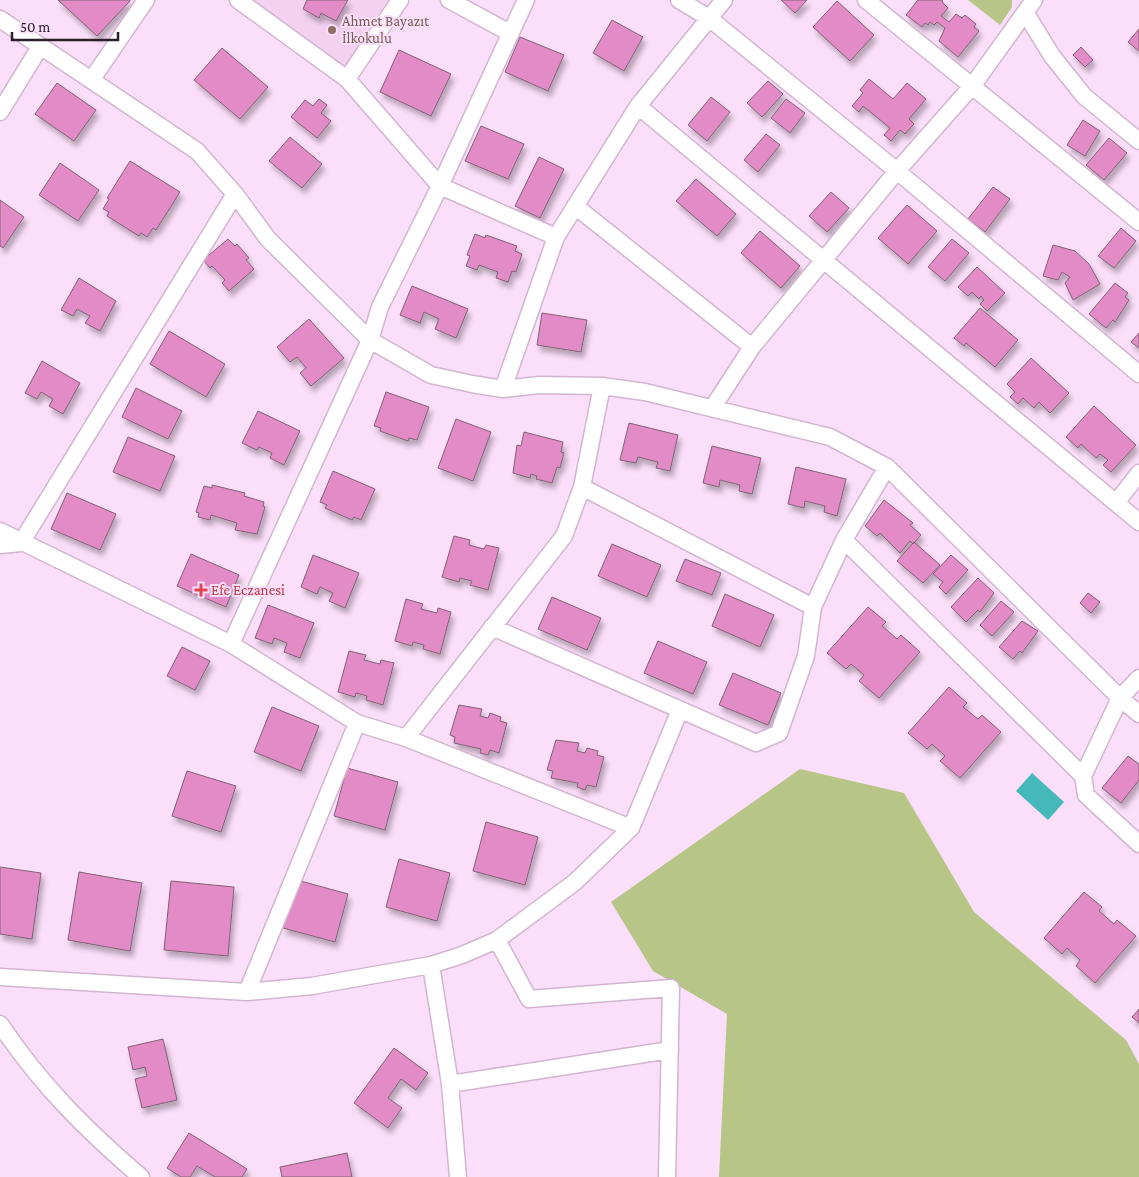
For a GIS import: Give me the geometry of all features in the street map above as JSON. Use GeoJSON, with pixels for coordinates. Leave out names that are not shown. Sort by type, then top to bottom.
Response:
{"type":"FeatureCollection","features":[{"type":"Feature","properties":{"kind":"street"},"geometry":{"type":"LineString","coordinates":[[92,79],[146,0]]}},
{"type":"Feature","properties":{"kind":"street"},"geometry":{"type":"LineString","coordinates":[[238,0],[347,79],[440,186],[556,237]]}},
{"type":"Feature","properties":{"kind":"street"},"geometry":{"type":"LineString","coordinates":[[347,79],[400,0]]}},
{"type":"Feature","properties":{"kind":"street"},"geometry":{"type":"LineString","coordinates":[[449,0],[510,33]]}},
{"type":"Feature","properties":{"kind":"street"},"geometry":{"type":"LineString","coordinates":[[231,644],[370,340],[380,307],[440,186],[526,0]]}},
{"type":"Feature","properties":{"kind":"street"},"geometry":{"type":"LineString","coordinates":[[680,0],[709,18],[897,171],[1139,374]]}},
{"type":"Feature","properties":{"kind":"street"},"geometry":{"type":"LineString","coordinates":[[504,389],[556,237],[638,106],[724,0]]}},
{"type":"Feature","properties":{"kind":"street"},"geometry":{"type":"LineString","coordinates":[[866,0],[973,85],[1139,222]]}},
{"type":"Feature","properties":{"kind":"street"},"geometry":{"type":"LineString","coordinates":[[713,407],[752,347],[897,171],[973,85],[1030,6]]}},
{"type":"Feature","properties":{"kind":"street"},"geometry":{"type":"LineString","coordinates":[[1030,6],[1052,56],[1084,96],[1139,141]]}},
{"type":"Feature","properties":{"kind":"street"},"geometry":{"type":"LineString","coordinates":[[0,19],[197,151],[235,194],[268,239],[370,340],[431,375],[504,389],[539,385],[602,386],[645,392],[830,437],[887,467],[1120,698],[1139,714]]}},
{"type":"Feature","properties":{"kind":"street"},"geometry":{"type":"LineString","coordinates":[[0,112],[40,47]]}},
{"type":"Feature","properties":{"kind":"street"},"geometry":{"type":"LineString","coordinates":[[638,106],[1139,522]]}},
{"type":"Feature","properties":{"kind":"street"},"geometry":{"type":"LineString","coordinates":[[21,543],[235,194]]}},
{"type":"Feature","properties":{"kind":"street"},"geometry":{"type":"LineString","coordinates":[[575,206],[752,347]]}},
{"type":"Feature","properties":{"kind":"street"},"geometry":{"type":"LineString","coordinates":[[406,738],[564,536],[582,487],[602,386]]}},
{"type":"Feature","properties":{"kind":"street"},"geometry":{"type":"LineString","coordinates":[[492,627],[756,744],[779,733],[806,656],[813,607],[844,540],[887,467]]}},
{"type":"Feature","properties":{"kind":"street"},"geometry":{"type":"LineString","coordinates":[[1116,503],[1139,473]]}},
{"type":"Feature","properties":{"kind":"street"},"geometry":{"type":"LineString","coordinates":[[582,487],[688,540],[813,607]]}},
{"type":"Feature","properties":{"kind":"street"},"geometry":{"type":"LineString","coordinates":[[0,531],[21,543],[231,644],[357,723],[406,738],[631,828]]}},
{"type":"Feature","properties":{"kind":"street"},"geometry":{"type":"LineString","coordinates":[[844,540],[1083,776]]}},
{"type":"Feature","properties":{"kind":"street"},"geometry":{"type":"LineString","coordinates":[[0,545],[21,543]]}},
{"type":"Feature","properties":{"kind":"street"},"geometry":{"type":"LineString","coordinates":[[1139,678],[1120,698],[1083,776],[1086,795],[1139,844]]}},
{"type":"Feature","properties":{"kind":"street"},"geometry":{"type":"LineString","coordinates":[[0,977],[248,992],[312,986],[431,965],[497,940],[575,882],[631,828],[680,710]]}},
{"type":"Feature","properties":{"kind":"street"},"geometry":{"type":"LineString","coordinates":[[248,992],[357,723]]}},
{"type":"Feature","properties":{"kind":"street"},"geometry":{"type":"LineString","coordinates":[[497,940],[529,999],[671,988],[667,1177]]}},
{"type":"Feature","properties":{"kind":"street"},"geometry":{"type":"LineString","coordinates":[[431,965],[450,1084],[458,1177]]}},
{"type":"Feature","properties":{"kind":"street"},"geometry":{"type":"LineString","coordinates":[[0,1024],[25,1061],[88,1131],[141,1177]]}},
{"type":"Feature","properties":{"kind":"street"},"geometry":{"type":"LineString","coordinates":[[450,1084],[670,1050]]}},
{"type":"Feature","properties":{"kind":"shaded area","name":"Ahmet Bayazıt İlkokulu"},"geometry":{"type":"Polygon","coordinates":[[[253,0],[391,0],[348,65],[335,61],[253,0]]]}},
{"type":"Feature","properties":{"kind":"shaded area"},"geometry":{"type":"Polygon","coordinates":[[[968,0],[1012,0],[1012,7],[1000,25],[968,0]]]}},
{"type":"Feature","properties":{"kind":"shaded area"},"geometry":{"type":"Polygon","coordinates":[[[800,769],[904,793],[974,912],[1126,1040],[1139,1064],[1139,1177],[719,1177],[727,1014],[653,971],[611,902],[800,769]]]}},
{"type":"Feature","properties":{"kind":"shaded area"},"geometry":{"type":"Polygon","coordinates":[[[1032,773],[1064,802],[1048,820],[1016,791],[1032,773]]]}},
{"type":"Feature","properties":{"kind":"building"},"geometry":{"type":"Polygon","coordinates":[[[58,0],[130,0],[130,1],[97,36],[58,0]]]}},
{"type":"Feature","properties":{"kind":"building"},"geometry":{"type":"Polygon","coordinates":[[[307,0],[348,0],[336,21],[321,13],[319,18],[303,9],[307,0]]]}},
{"type":"Feature","properties":{"kind":"building"},"geometry":{"type":"Polygon","coordinates":[[[781,0],[807,0],[795,13],[781,0]]]}},
{"type":"Feature","properties":{"kind":"building"},"geometry":{"type":"Polygon","coordinates":[[[918,0],[942,0],[948,8],[941,16],[949,22],[956,14],[962,18],[965,15],[976,24],[974,27],[979,31],[958,57],[939,41],[945,28],[937,22],[934,25],[930,22],[928,25],[925,23],[922,27],[906,15],[918,0]]]}},
{"type":"Feature","properties":{"kind":"building"},"geometry":{"type":"Polygon","coordinates":[[[837,1],[874,35],[850,61],[813,27],[837,1]]]}},
{"type":"Feature","properties":{"kind":"building"},"geometry":{"type":"Polygon","coordinates":[[[612,20],[643,37],[624,71],[593,53],[612,20]]]}},
{"type":"Feature","properties":{"kind":"building"},"geometry":{"type":"Polygon","coordinates":[[[1139,29],[1139,51],[1128,42],[1139,29]]]}},
{"type":"Feature","properties":{"kind":"building"},"geometry":{"type":"Polygon","coordinates":[[[520,37],[564,55],[548,91],[505,72],[520,37]]]}},
{"type":"Feature","properties":{"kind":"building"},"geometry":{"type":"Polygon","coordinates":[[[1081,47],[1093,60],[1085,67],[1073,55],[1081,47]]]}},
{"type":"Feature","properties":{"kind":"building"},"geometry":{"type":"Polygon","coordinates":[[[222,48],[268,87],[240,119],[194,80],[222,48]]]}},
{"type":"Feature","properties":{"kind":"building"},"geometry":{"type":"Polygon","coordinates":[[[399,50],[451,74],[431,116],[380,92],[399,50]]]}},
{"type":"Feature","properties":{"kind":"building"},"geometry":{"type":"Polygon","coordinates":[[[869,79],[893,99],[907,83],[926,99],[909,119],[914,124],[905,134],[900,130],[891,141],[884,135],[890,128],[863,106],[859,112],[852,106],[863,93],[860,90],[869,79]]]}},
{"type":"Feature","properties":{"kind":"building"},"geometry":{"type":"Polygon","coordinates":[[[768,81],[783,94],[762,117],[747,103],[768,81]]]}},
{"type":"Feature","properties":{"kind":"building"},"geometry":{"type":"Polygon","coordinates":[[[57,83],[96,110],[74,141],[35,114],[57,83]]]}},
{"type":"Feature","properties":{"kind":"building"},"geometry":{"type":"Polygon","coordinates":[[[711,97],[730,112],[707,141],[688,125],[711,97]]]}},
{"type":"Feature","properties":{"kind":"building"},"geometry":{"type":"Polygon","coordinates":[[[319,99],[327,105],[321,113],[331,121],[317,138],[291,117],[305,100],[313,106],[319,99]]]}},
{"type":"Feature","properties":{"kind":"building"},"geometry":{"type":"Polygon","coordinates":[[[786,99],[805,113],[790,133],[771,118],[786,99]]]}},
{"type":"Feature","properties":{"kind":"building"},"geometry":{"type":"Polygon","coordinates":[[[1083,120],[1100,131],[1085,156],[1067,145],[1083,120]]]}},
{"type":"Feature","properties":{"kind":"building"},"geometry":{"type":"Polygon","coordinates":[[[481,126],[524,144],[508,179],[465,161],[481,126]]]}},
{"type":"Feature","properties":{"kind":"building"},"geometry":{"type":"Polygon","coordinates":[[[766,134],[780,145],[758,172],[744,160],[766,134]]]}},
{"type":"Feature","properties":{"kind":"building"},"geometry":{"type":"Polygon","coordinates":[[[290,137],[322,164],[302,188],[269,161],[290,137]]]}},
{"type":"Feature","properties":{"kind":"building"},"geometry":{"type":"Polygon","coordinates":[[[1109,138],[1127,153],[1104,180],[1086,165],[1109,138]]]}},
{"type":"Feature","properties":{"kind":"building"},"geometry":{"type":"Polygon","coordinates":[[[539,157],[564,169],[540,218],[515,206],[539,157]]]}},
{"type":"Feature","properties":{"kind":"building"},"geometry":{"type":"Polygon","coordinates":[[[130,161],[180,192],[156,230],[153,228],[147,237],[141,233],[139,236],[107,216],[109,212],[103,209],[109,199],[107,198],[130,161]]]}},
{"type":"Feature","properties":{"kind":"building"},"geometry":{"type":"Polygon","coordinates":[[[60,163],[99,190],[78,221],[39,195],[60,163]]]}},
{"type":"Feature","properties":{"kind":"building"},"geometry":{"type":"Polygon","coordinates":[[[696,179],[736,214],[717,236],[676,201],[696,179]]]}},
{"type":"Feature","properties":{"kind":"building"},"geometry":{"type":"Polygon","coordinates":[[[993,187],[1010,199],[985,232],[968,219],[993,187]]]}},
{"type":"Feature","properties":{"kind":"building"},"geometry":{"type":"Polygon","coordinates":[[[831,192],[849,208],[827,232],[809,216],[831,192]]]}},
{"type":"Feature","properties":{"kind":"building"},"geometry":{"type":"Polygon","coordinates":[[[0,200],[24,217],[3,248],[0,246],[0,200]]]}},
{"type":"Feature","properties":{"kind":"building"},"geometry":{"type":"Polygon","coordinates":[[[907,205],[937,231],[908,264],[878,238],[907,205]]]}},
{"type":"Feature","properties":{"kind":"building"},"geometry":{"type":"Polygon","coordinates":[[[1121,228],[1136,241],[1114,268],[1098,256],[1121,228]]]}},
{"type":"Feature","properties":{"kind":"building"},"geometry":{"type":"Polygon","coordinates":[[[760,231],[800,266],[781,288],[741,253],[760,231]]]}},
{"type":"Feature","properties":{"kind":"building"},"geometry":{"type":"Polygon","coordinates":[[[475,234],[485,238],[486,235],[517,246],[515,251],[522,254],[516,272],[512,271],[508,282],[496,278],[498,272],[479,265],[477,270],[466,266],[470,256],[467,255],[475,234]]]}},
{"type":"Feature","properties":{"kind":"building"},"geometry":{"type":"Polygon","coordinates":[[[228,239],[235,246],[237,244],[249,258],[246,260],[254,269],[229,291],[222,283],[225,280],[212,266],[210,268],[203,260],[228,239]]]}},
{"type":"Feature","properties":{"kind":"building"},"geometry":{"type":"Polygon","coordinates":[[[952,239],[969,253],[945,281],[928,267],[952,239]]]}},
{"type":"Feature","properties":{"kind":"building"},"geometry":{"type":"Polygon","coordinates":[[[1053,245],[1075,251],[1089,264],[1100,284],[1073,300],[1065,283],[1070,277],[1062,272],[1058,280],[1043,276],[1053,245]]]}},
{"type":"Feature","properties":{"kind":"building"},"geometry":{"type":"Polygon","coordinates":[[[977,267],[1005,293],[987,311],[980,304],[984,300],[981,296],[979,299],[972,292],[968,296],[958,287],[977,267]]]}},
{"type":"Feature","properties":{"kind":"building"},"geometry":{"type":"Polygon","coordinates":[[[79,278],[116,301],[100,331],[85,323],[90,316],[77,309],[73,316],[61,310],[79,278]]]}},
{"type":"Feature","properties":{"kind":"building"},"geometry":{"type":"Polygon","coordinates":[[[1115,283],[1128,293],[1125,297],[1129,300],[1115,322],[1113,320],[1106,328],[1089,314],[1115,283]]]}},
{"type":"Feature","properties":{"kind":"building"},"geometry":{"type":"Polygon","coordinates":[[[412,286],[468,309],[456,338],[435,329],[439,319],[424,312],[420,323],[400,315],[412,286]]]}},
{"type":"Feature","properties":{"kind":"building"},"geometry":{"type":"Polygon","coordinates":[[[980,308],[1018,340],[995,367],[966,343],[964,346],[954,338],[980,308]]]}},
{"type":"Feature","properties":{"kind":"building"},"geometry":{"type":"Polygon","coordinates":[[[542,313],[587,320],[581,352],[537,345],[542,313]]]}},
{"type":"Feature","properties":{"kind":"building"},"geometry":{"type":"Polygon","coordinates":[[[309,319],[344,358],[311,386],[300,373],[306,368],[297,357],[290,362],[277,347],[309,319]]]}},
{"type":"Feature","properties":{"kind":"building"},"geometry":{"type":"Polygon","coordinates":[[[169,331],[225,364],[206,397],[150,364],[169,331]]]}},
{"type":"Feature","properties":{"kind":"building"},"geometry":{"type":"Polygon","coordinates":[[[1139,333],[1139,348],[1131,342],[1139,333]]]}},
{"type":"Feature","properties":{"kind":"building"},"geometry":{"type":"Polygon","coordinates":[[[1031,358],[1069,393],[1050,413],[1039,402],[1034,408],[1023,398],[1018,404],[1010,397],[1015,392],[1007,384],[1031,358]]]}},
{"type":"Feature","properties":{"kind":"building"},"geometry":{"type":"Polygon","coordinates":[[[42,361],[80,383],[63,414],[49,406],[53,399],[41,392],[37,399],[25,393],[42,361]]]}},
{"type":"Feature","properties":{"kind":"building"},"geometry":{"type":"Polygon","coordinates":[[[136,388],[182,411],[168,439],[122,417],[136,388]]]}},
{"type":"Feature","properties":{"kind":"building"},"geometry":{"type":"Polygon","coordinates":[[[386,392],[429,407],[417,440],[409,438],[408,441],[380,431],[381,428],[374,426],[386,392]]]}},
{"type":"Feature","properties":{"kind":"building"},"geometry":{"type":"Polygon","coordinates":[[[1094,406],[1136,445],[1111,472],[1103,465],[1108,460],[1100,454],[1096,458],[1081,444],[1078,448],[1066,437],[1094,406]]]}},
{"type":"Feature","properties":{"kind":"building"},"geometry":{"type":"Polygon","coordinates":[[[258,411],[300,431],[284,465],[270,458],[272,453],[259,447],[257,450],[242,443],[258,411]]]}},
{"type":"Feature","properties":{"kind":"building"},"geometry":{"type":"Polygon","coordinates":[[[456,419],[491,432],[473,481],[438,468],[456,419]]]}},
{"type":"Feature","properties":{"kind":"building"},"geometry":{"type":"Polygon","coordinates":[[[629,423],[678,435],[670,471],[656,468],[658,462],[638,457],[636,463],[620,460],[629,423]]]}},
{"type":"Feature","properties":{"kind":"building"},"geometry":{"type":"Polygon","coordinates":[[[524,432],[563,442],[561,452],[564,453],[560,468],[557,467],[552,483],[536,479],[537,476],[531,474],[530,478],[513,473],[517,445],[521,446],[524,432]]]}},
{"type":"Feature","properties":{"kind":"building"},"geometry":{"type":"Polygon","coordinates":[[[128,437],[175,456],[160,491],[113,472],[128,437]]]}},
{"type":"Feature","properties":{"kind":"building"},"geometry":{"type":"Polygon","coordinates":[[[712,446],[761,458],[752,494],[739,491],[740,485],[720,480],[719,487],[703,483],[712,446]]]}},
{"type":"Feature","properties":{"kind":"building"},"geometry":{"type":"Polygon","coordinates":[[[796,467],[846,479],[837,516],[824,512],[825,506],[805,501],[804,508],[788,504],[796,467]]]}},
{"type":"Feature","properties":{"kind":"building"},"geometry":{"type":"Polygon","coordinates":[[[333,471],[375,489],[361,520],[354,517],[352,520],[325,508],[327,505],[320,502],[333,471]]]}},
{"type":"Feature","properties":{"kind":"building"},"geometry":{"type":"Polygon","coordinates":[[[212,485],[245,493],[244,496],[264,502],[263,506],[265,507],[257,534],[235,530],[237,523],[211,515],[210,520],[198,517],[199,513],[196,512],[204,486],[212,488],[212,485]]]}},
{"type":"Feature","properties":{"kind":"building"},"geometry":{"type":"Polygon","coordinates":[[[67,493],[116,514],[100,550],[51,529],[67,493]]]}},
{"type":"Feature","properties":{"kind":"building"},"geometry":{"type":"Polygon","coordinates":[[[884,500],[913,523],[910,525],[921,535],[913,544],[910,541],[900,553],[880,533],[877,536],[865,526],[884,500]]]}},
{"type":"Feature","properties":{"kind":"building"},"geometry":{"type":"Polygon","coordinates":[[[454,536],[470,540],[469,545],[484,549],[486,545],[499,548],[488,590],[470,585],[472,581],[460,578],[459,582],[442,577],[454,536]]]}},
{"type":"Feature","properties":{"kind":"building"},"geometry":{"type":"Polygon","coordinates":[[[914,542],[940,565],[923,583],[897,561],[914,542]]]}},
{"type":"Feature","properties":{"kind":"building"},"geometry":{"type":"Polygon","coordinates":[[[612,544],[661,565],[647,597],[598,576],[612,544]]]}},
{"type":"Feature","properties":{"kind":"building"},"geometry":{"type":"Polygon","coordinates":[[[191,554],[239,575],[226,607],[177,586],[191,554]]]}},
{"type":"Feature","properties":{"kind":"building"},"geometry":{"type":"Polygon","coordinates":[[[313,555],[359,573],[345,608],[329,601],[333,593],[320,587],[317,594],[301,587],[313,555]]]}},
{"type":"Feature","properties":{"kind":"building"},"geometry":{"type":"Polygon","coordinates":[[[951,555],[968,570],[946,594],[939,587],[943,582],[933,574],[951,555]]]}},
{"type":"Feature","properties":{"kind":"building"},"geometry":{"type":"Polygon","coordinates":[[[685,559],[721,573],[712,595],[676,581],[685,559]]]}},
{"type":"Feature","properties":{"kind":"building"},"geometry":{"type":"Polygon","coordinates":[[[978,578],[994,593],[980,612],[978,610],[966,622],[951,607],[978,578]]]}},
{"type":"Feature","properties":{"kind":"building"},"geometry":{"type":"Polygon","coordinates":[[[1088,593],[1100,602],[1091,613],[1080,603],[1088,593]]]}},
{"type":"Feature","properties":{"kind":"building"},"geometry":{"type":"Polygon","coordinates":[[[725,594],[774,615],[760,647],[712,626],[725,594]]]}},
{"type":"Feature","properties":{"kind":"building"},"geometry":{"type":"Polygon","coordinates":[[[552,597],[601,618],[587,650],[538,629],[552,597]]]}},
{"type":"Feature","properties":{"kind":"building"},"geometry":{"type":"Polygon","coordinates":[[[406,599],[423,604],[421,609],[437,613],[438,608],[451,612],[440,654],[423,649],[424,645],[413,642],[412,646],[395,641],[406,599]]]}},
{"type":"Feature","properties":{"kind":"building"},"geometry":{"type":"Polygon","coordinates":[[[1001,601],[1014,612],[992,636],[980,625],[1001,601]]]}},
{"type":"Feature","properties":{"kind":"building"},"geometry":{"type":"Polygon","coordinates":[[[268,605],[314,623],[300,658],[284,652],[287,643],[274,638],[272,644],[255,638],[268,605]]]}},
{"type":"Feature","properties":{"kind":"building"},"geometry":{"type":"Polygon","coordinates":[[[868,607],[886,622],[882,626],[897,639],[901,635],[920,652],[879,698],[859,681],[864,675],[851,664],[846,669],[827,653],[868,607]]]}},
{"type":"Feature","properties":{"kind":"building"},"geometry":{"type":"Polygon","coordinates":[[[1022,621],[1038,631],[1022,653],[1020,651],[1013,659],[999,647],[1022,621]]]}},
{"type":"Feature","properties":{"kind":"building"},"geometry":{"type":"Polygon","coordinates":[[[658,641],[707,662],[693,694],[644,673],[658,641]]]}},
{"type":"Feature","properties":{"kind":"building"},"geometry":{"type":"Polygon","coordinates":[[[182,647],[210,661],[195,690],[167,676],[182,647]]]}},
{"type":"Feature","properties":{"kind":"building"},"geometry":{"type":"Polygon","coordinates":[[[349,651],[366,655],[364,660],[380,664],[381,660],[394,663],[383,705],[366,700],[367,696],[356,693],[355,697],[338,692],[349,651]]]}},
{"type":"Feature","properties":{"kind":"building"},"geometry":{"type":"Polygon","coordinates":[[[733,673],[781,693],[768,725],[719,705],[733,673]]]}},
{"type":"Feature","properties":{"kind":"building"},"geometry":{"type":"Polygon","coordinates":[[[949,687],[967,703],[963,707],[978,719],[982,715],[1001,732],[960,778],[940,761],[945,756],[932,744],[927,749],[908,733],[949,687]]]}},
{"type":"Feature","properties":{"kind":"building"},"geometry":{"type":"Polygon","coordinates":[[[459,705],[482,709],[480,716],[488,718],[490,713],[501,717],[500,721],[507,723],[499,753],[490,750],[488,755],[480,753],[481,749],[454,743],[455,737],[450,735],[459,705]]]}},
{"type":"Feature","properties":{"kind":"building"},"geometry":{"type":"Polygon","coordinates":[[[272,707],[319,726],[301,771],[254,752],[272,707]]]}},
{"type":"Feature","properties":{"kind":"building"},"geometry":{"type":"Polygon","coordinates":[[[556,740],[579,743],[577,751],[585,753],[587,748],[598,751],[597,755],[604,757],[596,787],[587,785],[585,790],[577,787],[578,783],[551,778],[553,771],[547,770],[556,740]]]}},
{"type":"Feature","properties":{"kind":"building"},"geometry":{"type":"Polygon","coordinates":[[[1128,756],[1139,764],[1139,780],[1121,803],[1102,788],[1128,756]]]}},
{"type":"Feature","properties":{"kind":"building"},"geometry":{"type":"Polygon","coordinates":[[[347,768],[398,782],[385,830],[334,816],[347,768]]]}},
{"type":"Feature","properties":{"kind":"building"},"geometry":{"type":"Polygon","coordinates":[[[187,771],[236,786],[221,832],[172,816],[187,771]]]}},
{"type":"Feature","properties":{"kind":"building"},"geometry":{"type":"Polygon","coordinates":[[[486,822],[538,837],[525,885],[473,871],[486,822]]]}},
{"type":"Feature","properties":{"kind":"building"},"geometry":{"type":"Polygon","coordinates":[[[399,859],[450,873],[437,921],[386,907],[399,859]]]}},
{"type":"Feature","properties":{"kind":"building"},"geometry":{"type":"Polygon","coordinates":[[[0,867],[41,873],[32,939],[0,934],[0,867]]]}},
{"type":"Feature","properties":{"kind":"building"},"geometry":{"type":"Polygon","coordinates":[[[79,872],[142,883],[130,951],[68,940],[79,872]]]}},
{"type":"Feature","properties":{"kind":"building"},"geometry":{"type":"Polygon","coordinates":[[[297,880],[348,894],[335,942],[283,928],[297,880]]]}},
{"type":"Feature","properties":{"kind":"building"},"geometry":{"type":"Polygon","coordinates":[[[171,881],[234,887],[228,956],[164,950],[171,881]]]}},
{"type":"Feature","properties":{"kind":"building"},"geometry":{"type":"Polygon","coordinates":[[[1084,892],[1102,907],[1099,911],[1114,924],[1117,920],[1136,936],[1095,983],[1076,966],[1080,960],[1067,948],[1062,954],[1044,938],[1084,892]]]}},
{"type":"Feature","properties":{"kind":"building"},"geometry":{"type":"Polygon","coordinates":[[[1139,1009],[1139,1023],[1132,1017],[1139,1009]]]}},
{"type":"Feature","properties":{"kind":"building"},"geometry":{"type":"Polygon","coordinates":[[[163,1039],[177,1100],[142,1108],[135,1079],[147,1076],[145,1067],[133,1070],[128,1047],[163,1039]]]}},
{"type":"Feature","properties":{"kind":"building"},"geometry":{"type":"Polygon","coordinates":[[[394,1048],[428,1073],[416,1090],[401,1079],[388,1098],[402,1108],[388,1128],[354,1103],[394,1048]]]}},
{"type":"Feature","properties":{"kind":"building"},"geometry":{"type":"Polygon","coordinates":[[[189,1133],[247,1169],[242,1177],[215,1177],[197,1166],[190,1177],[181,1177],[167,1168],[189,1133]]]}},
{"type":"Feature","properties":{"kind":"building"},"geometry":{"type":"Polygon","coordinates":[[[347,1153],[352,1177],[282,1177],[280,1167],[347,1153]]]}},
{"type":"Feature","properties":{"kind":"place","name":"Ahmet Bayazıt İlkokulu"},"geometry":{"type":"Point","coordinates":[332,30]}},
{"type":"Feature","properties":{"kind":"place","name":"Efe Eczanesi"},"geometry":{"type":"Point","coordinates":[201,590]}}]}
